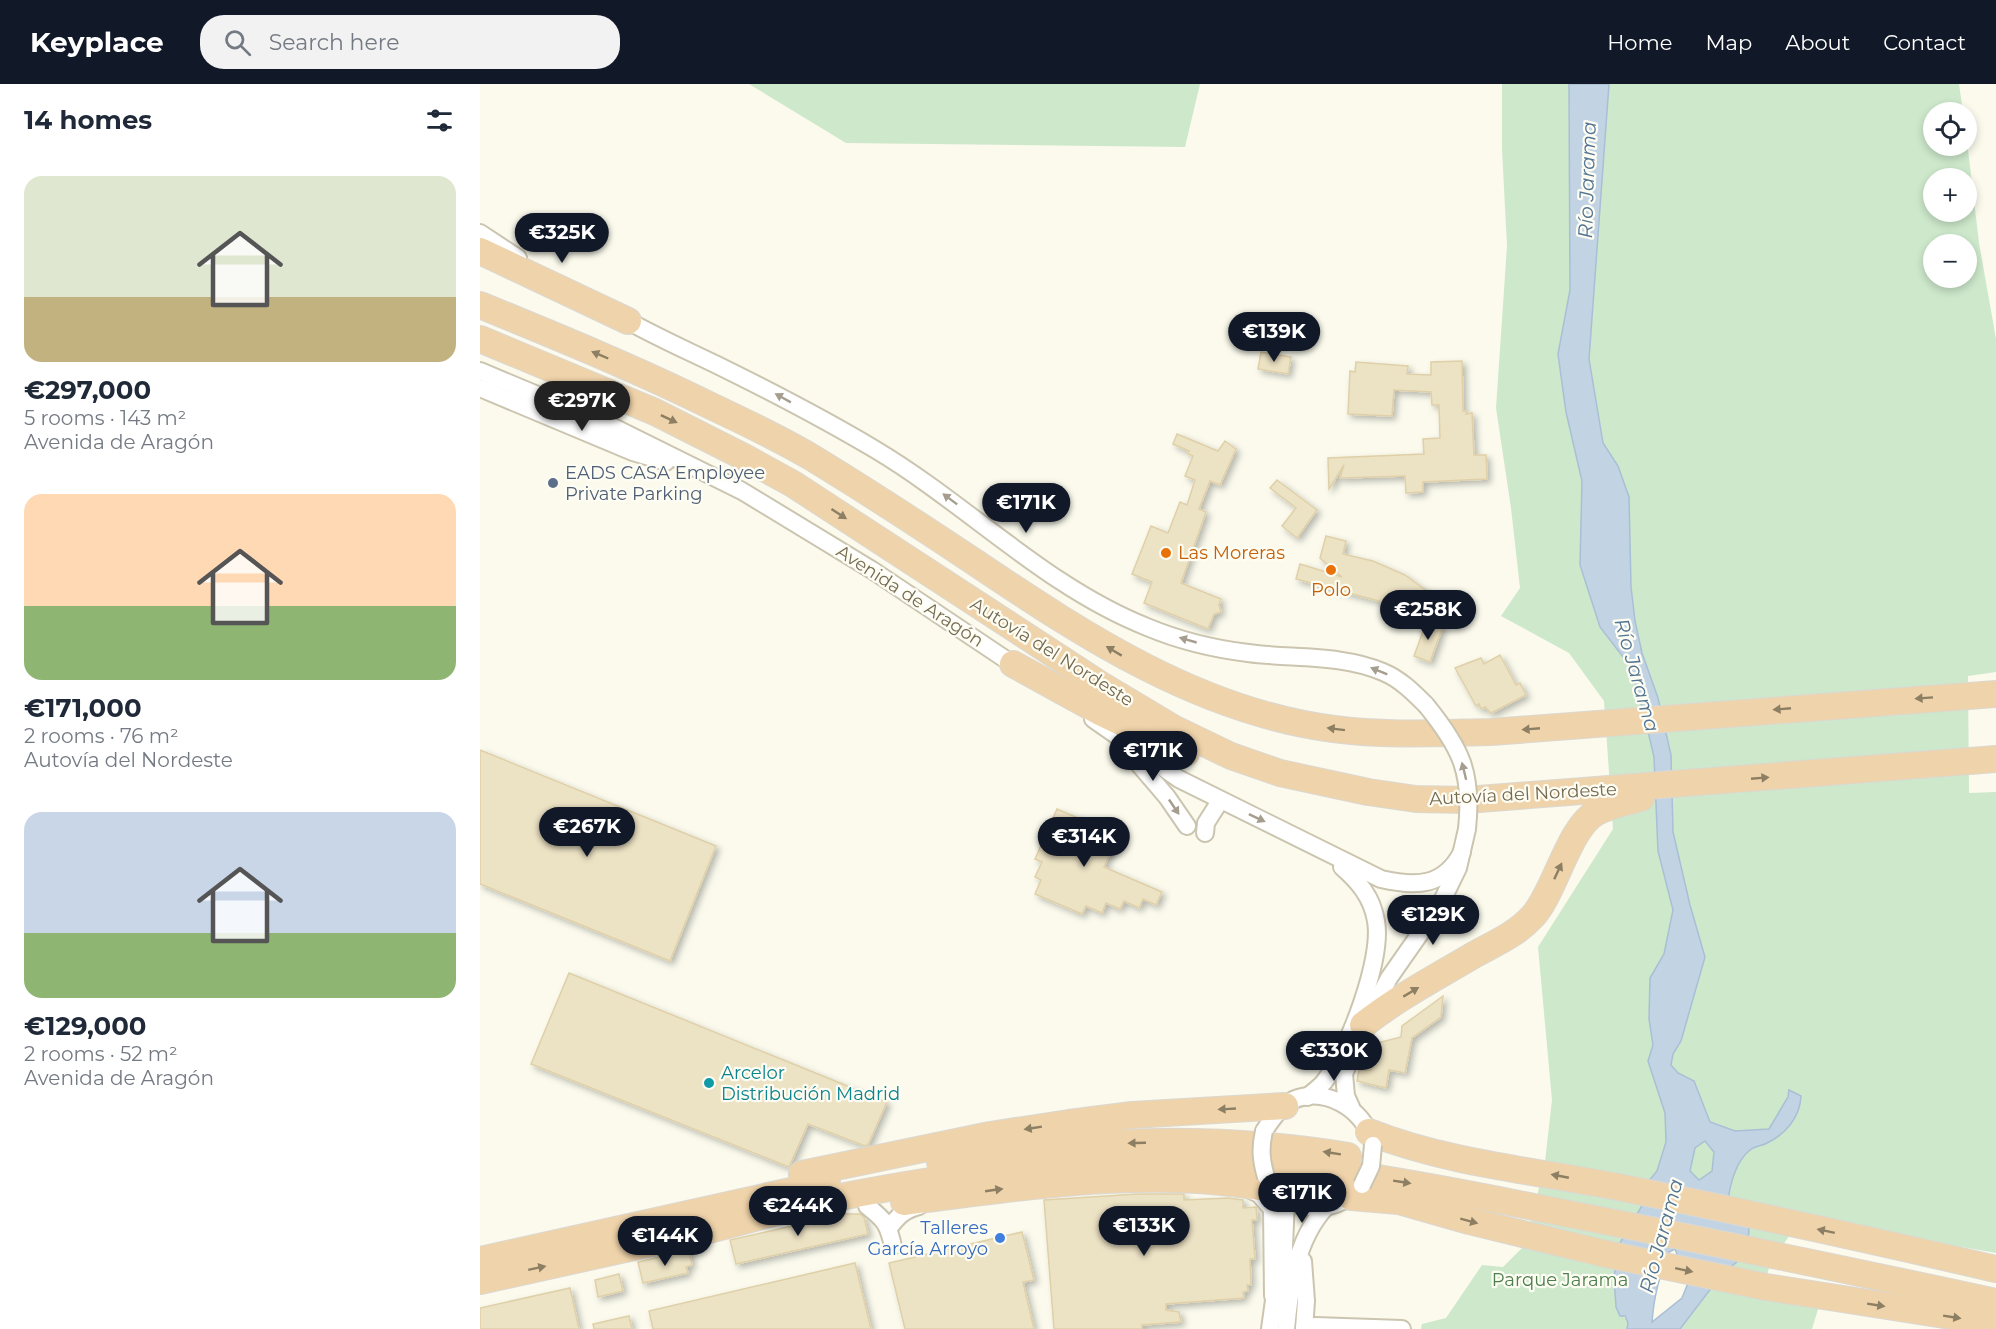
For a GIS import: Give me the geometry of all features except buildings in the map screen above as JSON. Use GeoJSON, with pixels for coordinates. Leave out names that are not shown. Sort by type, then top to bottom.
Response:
{"type":"FeatureCollection","features":[{"type":"Feature","properties":{"kind":"highway"},"geometry":{"type":"LineString","coordinates":[[480,251],[628,321]]}},
{"type":"Feature","properties":{"kind":"highway","name":"Autovía del Nordeste"},"geometry":{"type":"LineString","coordinates":[[480,305],[669,385],[759,428],[809,456],[1121,655],[1179,684],[1259,712],[1334,729],[1411,734],[1491,732],[1989,694]]}},
{"type":"Feature","properties":{"kind":"highway","name":"Autovía del Nordeste"},"geometry":{"type":"LineString","coordinates":[[480,339],[655,412],[744,456],[793,484],[1017,632],[1173,728],[1231,756],[1281,773],[1368,792],[1416,799],[1596,801]]}},
{"type":"Feature","properties":{"kind":"highway"},"geometry":{"type":"LineString","coordinates":[[1013,664],[1102,713],[1197,758],[1232,771],[1310,793],[1368,792]]}},
{"type":"Feature","properties":{"kind":"highway"},"geometry":{"type":"LineString","coordinates":[[1363,1025],[1409,993],[1515,933],[1534,915],[1596,801],[1621,803],[1702,783],[1988,760]]}},
{"type":"Feature","properties":{"kind":"highway"},"geometry":{"type":"LineString","coordinates":[[480,1245],[706,1194],[990,1135],[1132,1115],[1296,1101]]}},
{"type":"Feature","properties":{"kind":"highway"},"geometry":{"type":"LineString","coordinates":[[1371,1138],[1434,1152],[1615,1205]]}},
{"type":"Feature","properties":{"kind":"highway"},"geometry":{"type":"LineString","coordinates":[[480,1260],[696,1211],[902,1168],[993,1152],[1143,1142],[1235,1144],[1321,1151],[1430,1169],[1996,1284]]}},
{"type":"Feature","properties":{"kind":"highway"},"geometry":{"type":"LineString","coordinates":[[480,1281],[687,1235],[830,1199],[906,1185],[995,1171],[1145,1160],[1234,1162],[1319,1169],[1428,1186],[1615,1205]]}},
{"type":"Feature","properties":{"kind":"highway"},"geometry":{"type":"LineString","coordinates":[[687,1235],[867,1206],[1036,1184],[1129,1180],[1228,1182],[1276,1189]]}},
{"type":"Feature","properties":{"kind":"highway"},"geometry":{"type":"LineString","coordinates":[[1357,1191],[1606,1254],[1766,1287],[1996,1323]]}},
{"type":"Feature","properties":{"kind":"highway"},"geometry":{"type":"LineString","coordinates":[[1878,1259],[1996,1269]]}},
{"type":"Feature","properties":{"kind":"highway"},"geometry":{"type":"LineString","coordinates":[[1878,1259],[1996,1302]]}},
{"type":"Feature","properties":{"kind":"street"},"geometry":{"type":"LineString","coordinates":[[480,233],[511,254],[628,321],[774,393],[876,450],[935,488],[1074,591],[1107,609],[1148,628],[1197,642],[1247,653],[1330,660],[1365,666],[1385,673],[1410,689],[1426,705],[1444,727],[1461,758],[1468,793],[1467,828],[1454,879],[1440,905],[1389,978],[1363,1025],[1344,1074],[1346,1096],[1351,1107],[1361,1117],[1371,1138],[1371,1166],[1357,1191],[1336,1205],[1326,1208],[1305,1207],[1276,1189]]}},
{"type":"Feature","properties":{"kind":"street","name":"Avenida de Aragón"},"geometry":{"type":"LineString","coordinates":[[480,371],[609,425],[742,491],[862,564],[1179,778],[1220,801],[1381,879],[1397,883],[1417,884],[1433,881],[1455,864],[1462,852]]}},
{"type":"Feature","properties":{"kind":"street"},"geometry":{"type":"LineString","coordinates":[[480,388],[633,452],[696,468]]}},
{"type":"Feature","properties":{"kind":"street"},"geometry":{"type":"LineString","coordinates":[[1110,731],[1167,797],[1187,826]]}},
{"type":"Feature","properties":{"kind":"street"},"geometry":{"type":"LineString","coordinates":[[1205,833],[1206,823],[1220,801]]}},
{"type":"Feature","properties":{"kind":"street","name":"Avenida de Aragón"},"geometry":{"type":"LineString","coordinates":[[1296,1101],[1320,1087],[1332,1071],[1362,1001],[1376,952],[1376,917],[1369,897],[1356,879],[1323,851]]}},
{"type":"Feature","properties":{"kind":"street"},"geometry":{"type":"LineString","coordinates":[[1281,1296],[1284,1247],[1276,1189],[1262,1162],[1261,1146],[1264,1131],[1273,1117],[1296,1101],[1325,1098],[1351,1107]]}},
{"type":"Feature","properties":{"kind":"street"},"geometry":{"type":"LineString","coordinates":[[1228,1182],[1259,1194],[1272,1209],[1286,1329]]}},
{"type":"Feature","properties":{"kind":"street"},"geometry":{"type":"LineString","coordinates":[[889,1228],[907,1209],[958,1195]]}},
{"type":"Feature","properties":{"kind":"street"},"geometry":{"type":"LineString","coordinates":[[867,1206],[889,1228],[892,1246]]}},
{"type":"Feature","properties":{"kind":"street"},"geometry":{"type":"LineString","coordinates":[[1270,1329],[1306,1234],[1314,1220],[1326,1208]]}},
{"type":"Feature","properties":{"kind":"street"},"geometry":{"type":"LineString","coordinates":[[1302,1248],[1306,1301],[1304,1328],[1315,1326],[1402,1329]]}},
{"type":"Feature","properties":{"kind":"green space"},"geometry":{"type":"Polygon","coordinates":[[[749,84],[1200,84],[1185,147],[846,143],[749,84]]]}},
{"type":"Feature","properties":{"kind":"green space","name":"Parque Jarama"},"geometry":{"type":"Polygon","coordinates":[[[1502,84],[1959,84],[1962,102],[1923,102],[1923,156],[1969,156],[1970,168],[1923,168],[1923,222],[1977,222],[1996,339],[1996,672],[1968,676],[1969,793],[1996,792],[1996,1253],[1911,1238],[1806,1213],[1771,1261],[1760,1299],[1819,1306],[1812,1329],[1680,1329],[1722,1274],[1676,1241],[1614,1276],[1616,1307],[1629,1323],[1627,1329],[1421,1329],[1422,1324],[1446,1318],[1482,1265],[1503,1267],[1526,1244],[1545,1162],[1552,1100],[1538,947],[1613,829],[1604,701],[1569,653],[1501,616],[1520,588],[1496,408],[1507,246],[1502,149],[1502,84]]]}},
{"type":"Feature","properties":{"kind":"water","name":"Río Jarama"},"geometry":{"type":"Polygon","coordinates":[[[1569,84],[1609,84],[1589,359],[1603,443],[1618,466],[1629,497],[1631,587],[1635,621],[1642,653],[1658,698],[1671,755],[1673,832],[1705,957],[1681,1041],[1673,1054],[1671,1065],[1678,1073],[1694,1081],[1710,1122],[1735,1131],[1769,1129],[1788,1097],[1789,1090],[1801,1096],[1795,1118],[1786,1130],[1765,1144],[1750,1150],[1737,1166],[1728,1201],[1748,1218],[1749,1232],[1744,1256],[1722,1274],[1680,1329],[1627,1329],[1628,1323],[1625,1316],[1620,1316],[1616,1307],[1614,1276],[1620,1243],[1643,1204],[1643,1188],[1657,1171],[1666,1142],[1665,1113],[1648,1061],[1653,1045],[1649,1019],[1650,978],[1664,954],[1673,910],[1658,851],[1654,757],[1643,710],[1630,666],[1600,627],[1580,565],[1582,481],[1566,412],[1558,354],[1570,290],[1569,84]],[[1705,1141],[1695,1148],[1690,1171],[1699,1180],[1712,1171],[1714,1152],[1705,1141]],[[1675,1249],[1669,1252],[1662,1270],[1652,1322],[1682,1298],[1688,1283],[1675,1249]]]}},
{"type":"Feature","properties":{"kind":"place","name":"EADS CASA Employee Private Parking"},"geometry":{"type":"Point","coordinates":[553,483]}},
{"type":"Feature","properties":{"kind":"place","name":"Las Moreras"},"geometry":{"type":"Point","coordinates":[1166,553]}},
{"type":"Feature","properties":{"kind":"place","name":"Polo"},"geometry":{"type":"Point","coordinates":[1331,570]}},
{"type":"Feature","properties":{"kind":"place","name":"Arcelor Distribución Madrid"},"geometry":{"type":"Point","coordinates":[709,1083]}},
{"type":"Feature","properties":{"kind":"place","name":"Talleres García Arroyo"},"geometry":{"type":"Point","coordinates":[1000,1238]}}]}
